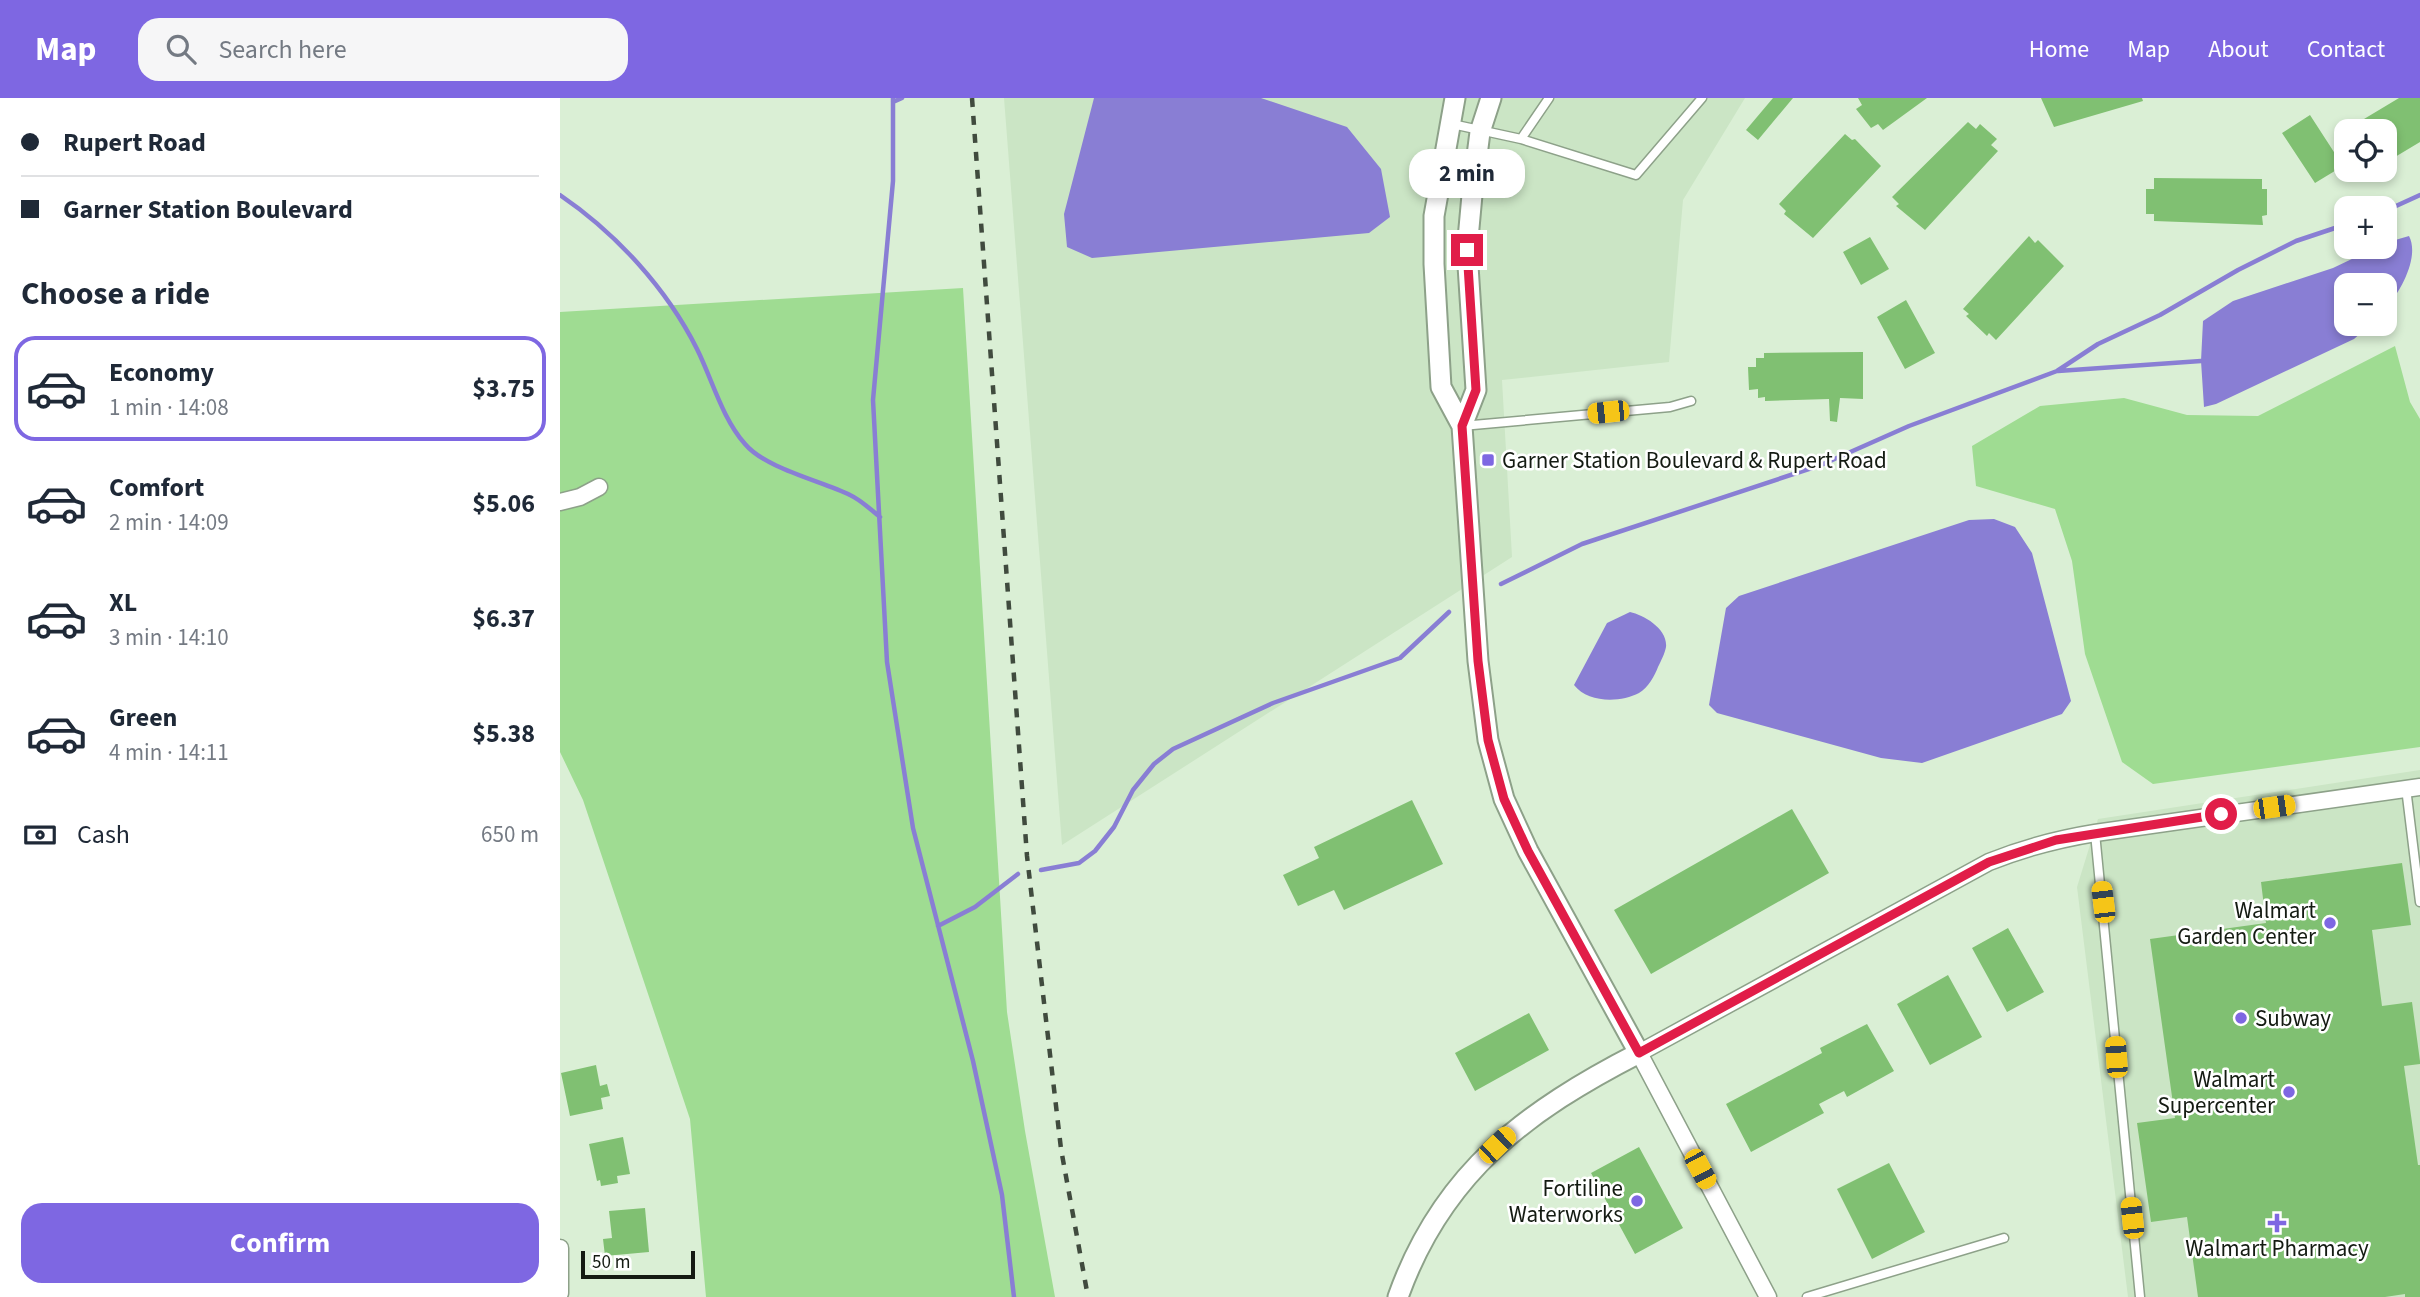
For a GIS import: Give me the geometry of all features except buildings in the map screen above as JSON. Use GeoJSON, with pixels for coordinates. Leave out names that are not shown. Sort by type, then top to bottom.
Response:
{"type":"FeatureCollection","features":[{"type":"Feature","properties":{"kind":"street"},"geometry":{"type":"LineString","coordinates":[[1455,98],[1434,216],[1434,264],[1441,387],[1462,426],[1478,661],[1488,740],[1504,799],[1535,863],[1768,1297]]}},
{"type":"Feature","properties":{"kind":"street"},"geometry":{"type":"LineString","coordinates":[[1462,426],[1476,390],[1467,250],[1480,132],[1491,98]]}},
{"type":"Feature","properties":{"kind":"street"},"geometry":{"type":"LineString","coordinates":[[560,502],[580,497],[599,487]]}},
{"type":"Feature","properties":{"kind":"street"},"geometry":{"type":"LineString","coordinates":[[1398,1297],[1421,1244],[1451,1197],[1489,1153],[1541,1108],[1989,862],[2056,840],[2095,833],[2413,787]]}},
{"type":"Feature","properties":{"kind":"street"},"geometry":{"type":"LineString","coordinates":[[560,1248],[560,1293]]}},
{"type":"Feature","properties":{"kind":"lane"},"geometry":{"type":"LineString","coordinates":[[1521,139],[1549,98]]}},
{"type":"Feature","properties":{"kind":"lane"},"geometry":{"type":"LineString","coordinates":[[1449,123],[1521,139],[1636,175],[1702,98]]}},
{"type":"Feature","properties":{"kind":"lane"},"geometry":{"type":"LineString","coordinates":[[1462,426],[1670,408],[1691,401]]}},
{"type":"Feature","properties":{"kind":"lane"},"geometry":{"type":"LineString","coordinates":[[2413,787],[2420,902]]}},
{"type":"Feature","properties":{"kind":"lane"},"geometry":{"type":"LineString","coordinates":[[2095,833],[2140,1297]]}},
{"type":"Feature","properties":{"kind":"lane"},"geometry":{"type":"LineString","coordinates":[[1807,1297],[2004,1238]]}},
{"type":"Feature","properties":{"kind":"shaded area"},"geometry":{"type":"Polygon","coordinates":[[[1004,98],[1745,98],[1683,200],[1669,362],[1502,380],[1512,557],[1062,845],[1004,98]]]}},
{"type":"Feature","properties":{"kind":"shaded area"},"geometry":{"type":"Polygon","coordinates":[[[1094,98],[1261,98],[1347,127],[1381,169],[1390,217],[1369,233],[1092,258],[1067,247],[1064,214],[1094,98]]]}},
{"type":"Feature","properties":{"kind":"shaded area"},"geometry":{"type":"Polygon","coordinates":[[[2409,236],[2412,254],[2407,274],[2397,294],[2397,273],[2334,273],[2334,336],[2357,336],[2354,339],[2216,404],[2204,407],[2201,361],[2203,321],[2233,301],[2333,268],[2352,259],[2397,259],[2397,240],[2409,236]]]}},
{"type":"Feature","properties":{"kind":"shaded area"},"geometry":{"type":"Polygon","coordinates":[[[1994,519],[2015,527],[2032,553],[2071,701],[2062,714],[1922,763],[1881,758],[1717,713],[1709,705],[1726,608],[1739,596],[1969,520],[1994,519]]]}},
{"type":"Feature","properties":{"kind":"shaded area"},"geometry":{"type":"Polygon","coordinates":[[[1630,612],[1648,620],[1659,629],[1666,640],[1663,657],[1651,681],[1639,693],[1614,700],[1596,698],[1580,691],[1574,685],[1607,623],[1630,612]]]}},
{"type":"Feature","properties":{"kind":"shaded area","name":"Walmart Supercenter"},"geometry":{"type":"Polygon","coordinates":[[[2420,770],[2420,1297],[2128,1297],[2077,887],[2098,819],[2420,770]]]}},
{"type":"Feature","properties":{"kind":"green space"},"geometry":{"type":"Polygon","coordinates":[[[963,288],[1007,1012],[1055,1297],[706,1297],[690,1119],[583,800],[560,752],[560,312],[963,288]]]}},
{"type":"Feature","properties":{"kind":"green space"},"geometry":{"type":"Polygon","coordinates":[[[2395,346],[2410,402],[2420,419],[2420,747],[2153,784],[2122,762],[2085,654],[2072,561],[2055,509],[1976,486],[1972,446],[2040,406],[2124,398],[2187,415],[2258,416],[2395,346]]]}},
{"type":"Feature","properties":{"kind":"waterway"},"geometry":{"type":"LineString","coordinates":[[893,98],[893,181],[873,400],[887,662],[913,828],[973,1061],[1002,1195],[1014,1297]]}},
{"type":"Feature","properties":{"kind":"waterway"},"geometry":{"type":"LineString","coordinates":[[893,102],[902,98]]}},
{"type":"Feature","properties":{"kind":"waterway"},"geometry":{"type":"LineString","coordinates":[[560,195],[620,245],[671,305],[697,349],[724,410],[745,444],[766,461],[854,497],[880,517]]}},
{"type":"Feature","properties":{"kind":"waterway"},"geometry":{"type":"LineString","coordinates":[[2397,206],[2420,195]]}},
{"type":"Feature","properties":{"kind":"waterway"},"geometry":{"type":"LineString","coordinates":[[1501,584],[1582,544],[1821,465],[1909,426],[2057,371],[2098,344],[2160,315],[2238,270],[2296,241],[2334,228]]}},
{"type":"Feature","properties":{"kind":"waterway"},"geometry":{"type":"LineString","coordinates":[[2058,371],[2201,361]]}},
{"type":"Feature","properties":{"kind":"waterway"},"geometry":{"type":"LineString","coordinates":[[1041,870],[1079,863],[1095,851],[1114,827],[1133,790],[1154,764],[1173,749],[1273,703],[1400,658],[1449,612]]}},
{"type":"Feature","properties":{"kind":"waterway"},"geometry":{"type":"LineString","coordinates":[[938,926],[975,907],[1018,874]]}},
{"type":"Feature","properties":{"kind":"railway"},"geometry":{"type":"LineString","coordinates":[[972,98],[1027,856],[1061,1149],[1088,1297]]}},
{"type":"Feature","properties":{"kind":"place","name":"Garner Station Boulevard & Rupert Road"},"geometry":{"type":"Point","coordinates":[1488,460]}},
{"type":"Feature","properties":{"kind":"place","name":"Walmart Garden Center"},"geometry":{"type":"Point","coordinates":[2330,923]}},
{"type":"Feature","properties":{"kind":"place","name":"Subway"},"geometry":{"type":"Point","coordinates":[2241,1018]}},
{"type":"Feature","properties":{"kind":"place","name":"Walmart Supercenter"},"geometry":{"type":"Point","coordinates":[2289,1092]}},
{"type":"Feature","properties":{"kind":"place","name":"Fortiline Waterworks"},"geometry":{"type":"Point","coordinates":[1637,1201]}},
{"type":"Feature","properties":{"kind":"place","name":"Walmart Pharmacy"},"geometry":{"type":"Point","coordinates":[2277,1223]}},
{"type":"Feature","properties":{"kind":"route"},"geometry":{"type":"LineString","coordinates":[[1467,250],[1476,390],[1462,426],[1478,661],[1488,740],[1504,799],[1528,851],[1639,1053],[1989,862],[2056,840],[2221,814]]}}]}
